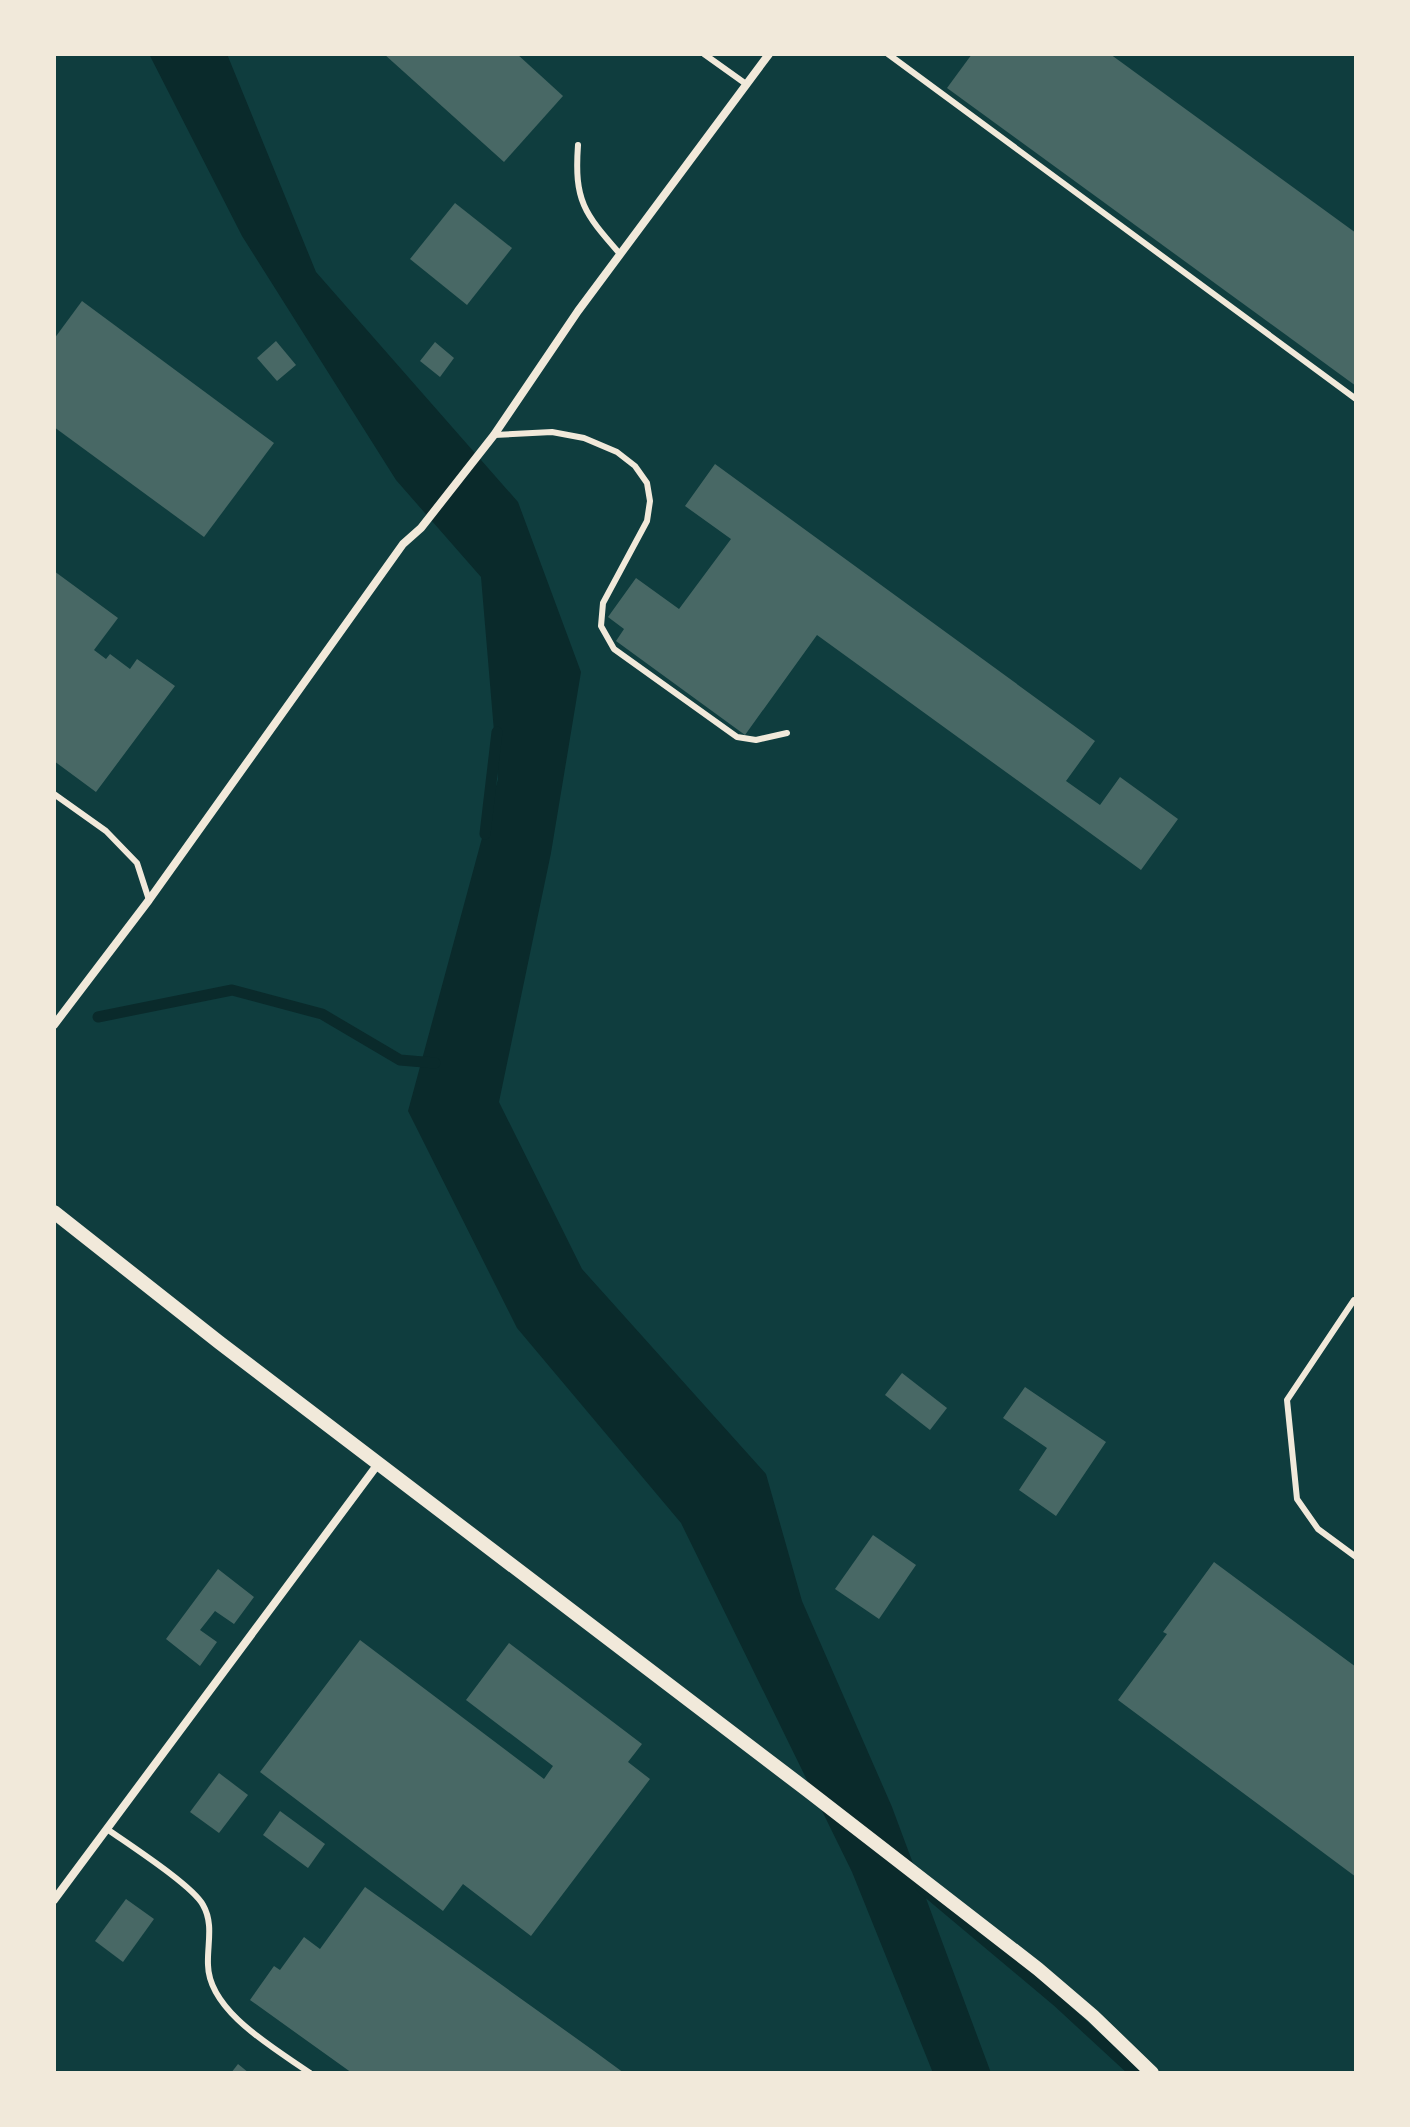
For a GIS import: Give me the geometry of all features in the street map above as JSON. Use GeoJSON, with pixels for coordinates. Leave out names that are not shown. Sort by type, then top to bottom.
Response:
{"type":"FeatureCollection","features":[{"type":"Feature","properties":{"kind":"street"},"geometry":{"type":"LineString","coordinates":[[54,1025],[149,900],[403,544],[421,528],[494,435],[578,311],[769,54]]}},
{"type":"Feature","properties":{"kind":"street"},"geometry":{"type":"LineString","coordinates":[[54,1212],[220,1343],[1038,1969],[1152,2073]]}},
{"type":"Feature","properties":{"kind":"street"},"geometry":{"type":"LineString","coordinates":[[54,1900],[378,1464]]}},
{"type":"Feature","properties":{"kind":"lane"},"geometry":{"type":"LineString","coordinates":[[704,54],[746,84]]}},
{"type":"Feature","properties":{"kind":"lane"},"geometry":{"type":"LineString","coordinates":[[888,54],[1356,399]]}},
{"type":"Feature","properties":{"kind":"lane"},"geometry":{"type":"LineString","coordinates":[[578,145],[576,173],[582,202],[594,224],[620,254]]}},
{"type":"Feature","properties":{"kind":"lane"},"geometry":{"type":"LineString","coordinates":[[494,435],[552,432],[584,438],[617,452],[635,466],[647,483],[650,501],[647,521],[603,603],[601,626],[614,649],[737,737],[756,740],[787,733]]}},
{"type":"Feature","properties":{"kind":"lane"},"geometry":{"type":"LineString","coordinates":[[54,794],[106,831],[137,863],[149,900]]}},
{"type":"Feature","properties":{"kind":"lane"},"geometry":{"type":"LineString","coordinates":[[1356,1300],[1287,1400],[1297,1499],[1318,1529],[1356,1557]]}},
{"type":"Feature","properties":{"kind":"lane"},"geometry":{"type":"LineString","coordinates":[[107,1829],[183,1884],[203,1904],[210,1932],[208,1968],[214,1992],[237,2019],[310,2073]]}},
{"type":"Feature","properties":{"kind":"water"},"geometry":{"type":"Polygon","coordinates":[[[149,54],[227,54],[316,272],[518,502],[581,672],[551,853],[499,1102],[582,1269],[766,1474],[802,1601],[892,1807],[991,2073],[933,2073],[852,1872],[681,1523],[517,1328],[408,1111],[498,779],[481,577],[396,480],[242,236],[149,54]]]}},
{"type":"Feature","properties":{"kind":"building"},"geometry":{"type":"Polygon","coordinates":[[[384,54],[517,54],[563,96],[504,162],[384,54]]]}},
{"type":"Feature","properties":{"kind":"building"},"geometry":{"type":"Polygon","coordinates":[[[972,54],[1110,54],[1356,233],[1356,386],[947,88],[972,54]]]}},
{"type":"Feature","properties":{"kind":"building"},"geometry":{"type":"Polygon","coordinates":[[[455,203],[512,248],[467,305],[410,259],[455,203]]]}},
{"type":"Feature","properties":{"kind":"building"},"geometry":{"type":"Polygon","coordinates":[[[82,301],[274,443],[204,537],[54,427],[54,339],[82,301]]]}},
{"type":"Feature","properties":{"kind":"building"},"geometry":{"type":"Polygon","coordinates":[[[276,341],[296,365],[277,381],[257,358],[276,341]]]}},
{"type":"Feature","properties":{"kind":"building"},"geometry":{"type":"Polygon","coordinates":[[[435,342],[454,358],[440,377],[420,361],[435,342]]]}},
{"type":"Feature","properties":{"kind":"building"},"geometry":{"type":"Polygon","coordinates":[[[715,464],[1095,741],[1066,781],[1100,805],[1120,777],[1178,819],[1141,870],[817,635],[745,735],[616,641],[624,629],[608,617],[636,578],[679,609],[731,539],[685,506],[715,464]]]}},
{"type":"Feature","properties":{"kind":"building"},"geometry":{"type":"Polygon","coordinates":[[[54,571],[118,618],[94,650],[106,659],[110,654],[130,669],[137,659],[175,686],[96,792],[54,761],[54,571]]]}},
{"type":"Feature","properties":{"kind":"building"},"geometry":{"type":"Polygon","coordinates":[[[902,1373],[947,1408],[930,1430],[885,1395],[902,1373]]]}},
{"type":"Feature","properties":{"kind":"building"},"geometry":{"type":"Polygon","coordinates":[[[1025,1387],[1106,1442],[1056,1516],[1019,1490],[1047,1448],[1003,1418],[1025,1387]]]}},
{"type":"Feature","properties":{"kind":"building"},"geometry":{"type":"Polygon","coordinates":[[[873,1535],[916,1565],[879,1619],[835,1589],[873,1535]]]}},
{"type":"Feature","properties":{"kind":"building"},"geometry":{"type":"Polygon","coordinates":[[[1214,1562],[1356,1667],[1356,1877],[1118,1700],[1167,1634],[1163,1632],[1214,1562]]]}},
{"type":"Feature","properties":{"kind":"building"},"geometry":{"type":"Polygon","coordinates":[[[218,1569],[254,1597],[234,1624],[215,1611],[200,1630],[217,1642],[200,1666],[166,1639],[218,1569]]]}},
{"type":"Feature","properties":{"kind":"building"},"geometry":{"type":"Polygon","coordinates":[[[360,1640],[544,1779],[553,1766],[466,1700],[509,1643],[642,1744],[628,1762],[650,1779],[531,1936],[463,1884],[443,1911],[260,1772],[360,1640]]]}},
{"type":"Feature","properties":{"kind":"building"},"geometry":{"type":"Polygon","coordinates":[[[219,1773],[248,1795],[219,1833],[190,1812],[219,1773]]]}},
{"type":"Feature","properties":{"kind":"building"},"geometry":{"type":"Polygon","coordinates":[[[280,1811],[325,1844],[308,1868],[263,1835],[280,1811]]]}},
{"type":"Feature","properties":{"kind":"building"},"geometry":{"type":"Polygon","coordinates":[[[365,1887],[624,2073],[352,2073],[250,2000],[274,1966],[280,1970],[304,1937],[320,1949],[365,1887]]]}},
{"type":"Feature","properties":{"kind":"building"},"geometry":{"type":"Polygon","coordinates":[[[126,1899],[154,1919],[123,1962],[95,1941],[126,1899]]]}},
{"type":"Feature","properties":{"kind":"building"},"geometry":{"type":"Polygon","coordinates":[[[238,2064],[249,2073],[231,2073],[238,2064]]]}},
{"type":"Feature","properties":{"kind":"waterway"},"geometry":{"type":"LineString","coordinates":[[485,834],[497,732]]}},
{"type":"Feature","properties":{"kind":"waterway"},"geometry":{"type":"LineString","coordinates":[[98,1017],[232,990],[322,1014],[400,1060],[435,1063]]}},
{"type":"Feature","properties":{"kind":"waterway"},"geometry":{"type":"LineString","coordinates":[[921,1887],[1057,2001],[1135,2073]]}}]}
